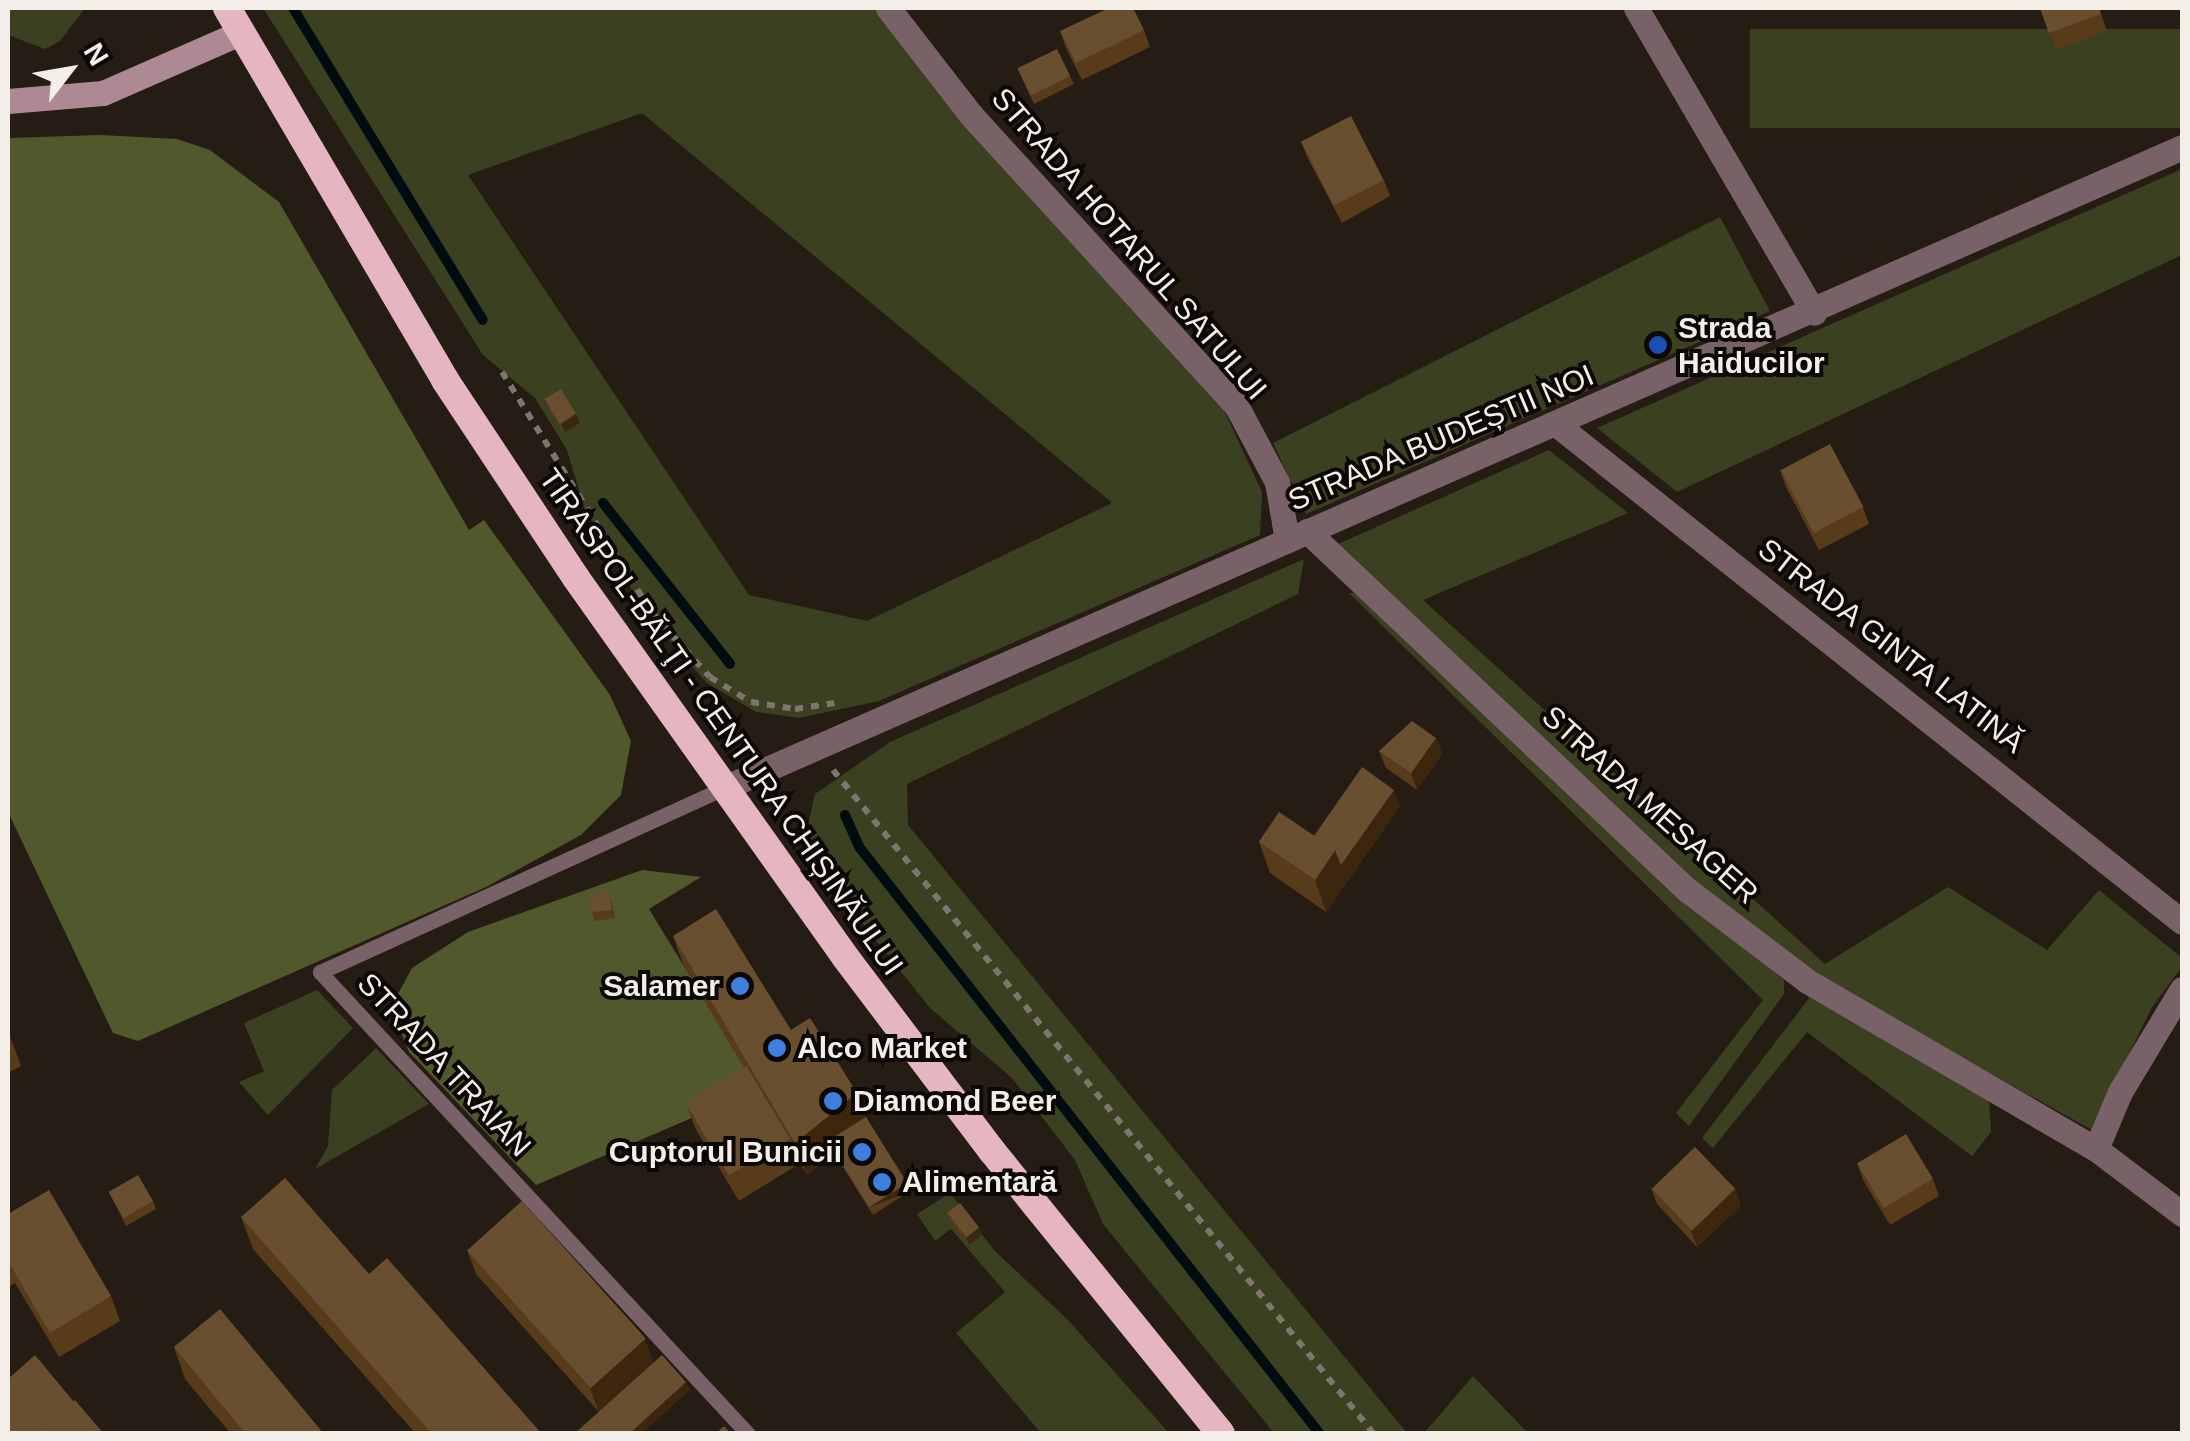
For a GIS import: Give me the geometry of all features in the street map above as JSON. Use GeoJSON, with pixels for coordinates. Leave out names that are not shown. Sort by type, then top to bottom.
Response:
{"type":"FeatureCollection","features":[{"type":"Feature","properties":{"kind":"highway","name":"TIRASPOL-BĂLŢI - CENTURA CHIȘINĂULUI"},"geometry":{"type":"LineString","coordinates":[[227,8],[444,380],[724,788],[992,1152],[1222,1434]]}},
{"type":"Feature","properties":{"kind":"main road"},"geometry":{"type":"LineString","coordinates":[[8,101],[103,92],[240,33]]}},
{"type":"Feature","properties":{"kind":"street","name":"STRADA HOTARUL SATULUI"},"geometry":{"type":"LineString","coordinates":[[888,8],[971,115],[1236,406],[1277,482],[1297,536]]}},
{"type":"Feature","properties":{"kind":"street"},"geometry":{"type":"LineString","coordinates":[[1636,8],[1814,313]]}},
{"type":"Feature","properties":{"kind":"street","name":"STRADA BUDEȘTII NOI"},"geometry":{"type":"LineString","coordinates":[[724,788],[1814,313],[2182,147]]}},
{"type":"Feature","properties":{"kind":"street","name":"STRADA GINTA LATINĂ"},"geometry":{"type":"LineString","coordinates":[[1556,424],[2182,922]]}},
{"type":"Feature","properties":{"kind":"street","name":"STRADA MESAGER"},"geometry":{"type":"LineString","coordinates":[[1297,536],[1686,889],[1807,981],[2096,1149],[2182,1214]]}},
{"type":"Feature","properties":{"kind":"street"},"geometry":{"type":"LineString","coordinates":[[2096,1149],[2120,1092],[2182,988]]}},
{"type":"Feature","properties":{"kind":"lane","name":"STRADA TRAIAN"},"geometry":{"type":"LineString","coordinates":[[724,788],[320,972],[748,1434]]}},
{"type":"Feature","properties":{"kind":"path"},"geometry":{"type":"LineString","coordinates":[[502,372],[652,613],[710,677],[751,702],[782,707],[848,700]]}},
{"type":"Feature","properties":{"kind":"path"},"geometry":{"type":"LineString","coordinates":[[782,707],[1374,1434]]}},
{"type":"Feature","properties":{"kind":"green space"},"geometry":{"type":"Polygon","coordinates":[[[8,8],[85,8],[60,41],[45,49],[8,35],[8,8]]]}},
{"type":"Feature","properties":{"kind":"green space"},"geometry":{"type":"Polygon","coordinates":[[[263,8],[878,8],[1223,408],[1262,492],[1260,535],[879,701],[799,718],[756,712],[707,683],[646,614],[584,507],[567,450],[535,398],[483,355],[263,8]],[[642,113],[468,175],[749,595],[867,621],[1111,502],[642,113]]]}},
{"type":"Feature","properties":{"kind":"green space"},"geometry":{"type":"Polygon","coordinates":[[[1750,29],[2182,29],[2182,128],[1750,128],[1750,29]]]}},
{"type":"Feature","properties":{"kind":"green space"},"geometry":{"type":"Polygon","coordinates":[[[101,135],[177,139],[210,150],[279,202],[469,530],[484,520],[610,695],[631,741],[621,795],[581,835],[486,887],[138,1041],[113,1033],[8,812],[8,138],[101,135]]]}},
{"type":"Feature","properties":{"kind":"green space"},"geometry":{"type":"Polygon","coordinates":[[[2182,169],[2182,255],[1677,492],[1597,428],[2182,169]]]}},
{"type":"Feature","properties":{"kind":"green space"},"geometry":{"type":"Polygon","coordinates":[[[1720,217],[1770,311],[1306,514],[1273,443],[1720,217]]]}},
{"type":"Feature","properties":{"kind":"green space"},"geometry":{"type":"Polygon","coordinates":[[[1549,450],[1628,513],[1423,600],[1825,964],[1948,887],[2047,950],[2099,890],[2182,958],[2182,967],[2152,1007],[2092,1130],[1816,976],[1692,882],[1338,544],[1549,450]]]}},
{"type":"Feature","properties":{"kind":"green space"},"geometry":{"type":"Polygon","coordinates":[[[1304,559],[1298,594],[907,784],[908,825],[1407,1433],[1274,1433],[1103,1224],[1075,1160],[1012,1078],[930,1008],[834,888],[807,830],[815,794],[890,742],[1304,559]]]}},
{"type":"Feature","properties":{"kind":"green space"},"geometry":{"type":"Polygon","coordinates":[[[1359,592],[1675,892],[1784,980],[1784,994],[1689,1126],[1676,1113],[1763,1000],[1349,593],[1359,592]]]}},
{"type":"Feature","properties":{"kind":"green space"},"geometry":{"type":"Polygon","coordinates":[[[642,870],[701,877],[649,909],[759,1089],[536,1185],[409,1052],[391,1007],[412,968],[468,932],[642,870]]]}},
{"type":"Feature","properties":{"kind":"green space"},"geometry":{"type":"Polygon","coordinates":[[[317,990],[353,1028],[268,1115],[239,1082],[264,1071],[244,1023],[317,990]]]}},
{"type":"Feature","properties":{"kind":"green space"},"geometry":{"type":"Polygon","coordinates":[[[1810,997],[1989,1098],[1991,1132],[1972,1156],[1807,1032],[1713,1148],[1702,1138],[1810,997]]]}},
{"type":"Feature","properties":{"kind":"green space"},"geometry":{"type":"Polygon","coordinates":[[[376,1048],[429,1104],[315,1169],[328,1146],[332,1090],[376,1048]]]}},
{"type":"Feature","properties":{"kind":"green space"},"geometry":{"type":"Polygon","coordinates":[[[950,1193],[994,1250],[1069,1321],[1169,1433],[1041,1433],[956,1333],[1005,1292],[951,1229],[935,1241],[917,1214],[950,1193]]]}},
{"type":"Feature","properties":{"kind":"green space"},"geometry":{"type":"Polygon","coordinates":[[[1473,1376],[1528,1433],[1424,1433],[1473,1376]]]}},
{"type":"Feature","properties":{"kind":"building"},"geometry":{"type":"Polygon","coordinates":[[[1109,8],[1133,8],[1144,30],[1076,63],[1060,31],[1109,8]]]}},
{"type":"Feature","properties":{"kind":"building"},"geometry":{"type":"Polygon","coordinates":[[[2040,8],[2099,8],[2101,14],[2049,33],[2040,8]]]}},
{"type":"Feature","properties":{"kind":"building"},"geometry":{"type":"Polygon","coordinates":[[[1057,49],[1070,76],[1031,95],[1017,68],[1057,49]]]}},
{"type":"Feature","properties":{"kind":"building"},"geometry":{"type":"Polygon","coordinates":[[[1351,116],[1384,180],[1334,206],[1301,141],[1351,116]]]}},
{"type":"Feature","properties":{"kind":"building"},"geometry":{"type":"Polygon","coordinates":[[[561,389],[576,414],[560,424],[545,399],[561,389]]]}},
{"type":"Feature","properties":{"kind":"building"},"geometry":{"type":"Polygon","coordinates":[[[1830,444],[1863,507],[1814,533],[1781,470],[1830,444]]]}},
{"type":"Feature","properties":{"kind":"building"},"geometry":{"type":"Polygon","coordinates":[[[1412,721],[1436,738],[1411,773],[1379,751],[1412,721]]]}},
{"type":"Feature","properties":{"kind":"building"},"geometry":{"type":"Polygon","coordinates":[[[1362,767],[1394,790],[1341,865],[1335,850],[1314,836],[1362,767]]]}},
{"type":"Feature","properties":{"kind":"building"},"geometry":{"type":"Polygon","coordinates":[[[1279,812],[1335,850],[1315,880],[1259,842],[1279,812]]]}},
{"type":"Feature","properties":{"kind":"building"},"geometry":{"type":"Polygon","coordinates":[[[608,889],[612,910],[592,912],[588,895],[608,889]]]}},
{"type":"Feature","properties":{"kind":"building"},"geometry":{"type":"Polygon","coordinates":[[[716,909],[791,1030],[810,1018],[857,1093],[795,1143],[673,936],[716,909]]]}},
{"type":"Feature","properties":{"kind":"building"},"geometry":{"type":"Polygon","coordinates":[[[746,1066],[790,1139],[729,1175],[685,1103],[746,1066]]]}},
{"type":"Feature","properties":{"kind":"building"},"geometry":{"type":"Polygon","coordinates":[[[866,1117],[907,1183],[869,1207],[828,1141],[866,1117]]]}},
{"type":"Feature","properties":{"kind":"building"},"geometry":{"type":"Polygon","coordinates":[[[1906,1134],[1933,1179],[1884,1208],[1857,1163],[1906,1134]]]}},
{"type":"Feature","properties":{"kind":"building"},"geometry":{"type":"Polygon","coordinates":[[[1695,1147],[1735,1189],[1692,1230],[1652,1189],[1695,1147]]]}},
{"type":"Feature","properties":{"kind":"building"},"geometry":{"type":"Polygon","coordinates":[[[138,1175],[153,1201],[124,1218],[109,1192],[138,1175]]]}},
{"type":"Feature","properties":{"kind":"building"},"geometry":{"type":"Polygon","coordinates":[[[285,1178],[369,1274],[387,1258],[541,1433],[432,1434],[241,1217],[285,1178]]]}},
{"type":"Feature","properties":{"kind":"building"},"geometry":{"type":"Polygon","coordinates":[[[49,1190],[111,1296],[50,1333],[8,1261],[8,1214],[49,1190]]]}},
{"type":"Feature","properties":{"kind":"building"},"geometry":{"type":"Polygon","coordinates":[[[522,1201],[646,1338],[591,1388],[467,1251],[522,1201]]]}},
{"type":"Feature","properties":{"kind":"building"},"geometry":{"type":"Polygon","coordinates":[[[960,1203],[979,1227],[966,1237],[947,1213],[960,1203]]]}},
{"type":"Feature","properties":{"kind":"building"},"geometry":{"type":"Polygon","coordinates":[[[220,1309],[324,1434],[246,1434],[174,1347],[220,1309]]]}},
{"type":"Feature","properties":{"kind":"building"},"geometry":{"type":"Polygon","coordinates":[[[35,1355],[74,1402],[36,1434],[8,1434],[8,1379],[35,1355]]]}},
{"type":"Feature","properties":{"kind":"building"},"geometry":{"type":"Polygon","coordinates":[[[662,1355],[686,1382],[629,1434],[574,1434],[662,1355]]]}},
{"type":"Feature","properties":{"kind":"building"},"geometry":{"type":"Polygon","coordinates":[[[75,1400],[104,1434],[36,1434],[75,1400]]]}},
{"type":"Feature","properties":{"kind":"building"},"geometry":{"type":"Polygon","coordinates":[[[724,1426],[731,1434],[715,1434],[724,1426]]]}},
{"type":"Feature","properties":{"kind":"waterway"},"geometry":{"type":"LineString","coordinates":[[293,8],[483,320]]}},
{"type":"Feature","properties":{"kind":"waterway"},"geometry":{"type":"LineString","coordinates":[[603,503],[730,664]]}},
{"type":"Feature","properties":{"kind":"waterway"},"geometry":{"type":"LineString","coordinates":[[845,815],[860,848],[1320,1434]]}},
{"type":"Feature","properties":{"kind":"place","name":"Strada Haiducilor"},"geometry":{"type":"Point","coordinates":[1658,345]}},
{"type":"Feature","properties":{"kind":"place","name":"Salamer"},"geometry":{"type":"Point","coordinates":[740,986]}},
{"type":"Feature","properties":{"kind":"place","name":"Alco Market"},"geometry":{"type":"Point","coordinates":[777,1048]}},
{"type":"Feature","properties":{"kind":"place","name":"Diamond Beer"},"geometry":{"type":"Point","coordinates":[833,1101]}},
{"type":"Feature","properties":{"kind":"place","name":"Cuptorul Bunicii"},"geometry":{"type":"Point","coordinates":[862,1152]}},
{"type":"Feature","properties":{"kind":"place","name":"Alimentară"},"geometry":{"type":"Point","coordinates":[882,1182]}}]}
